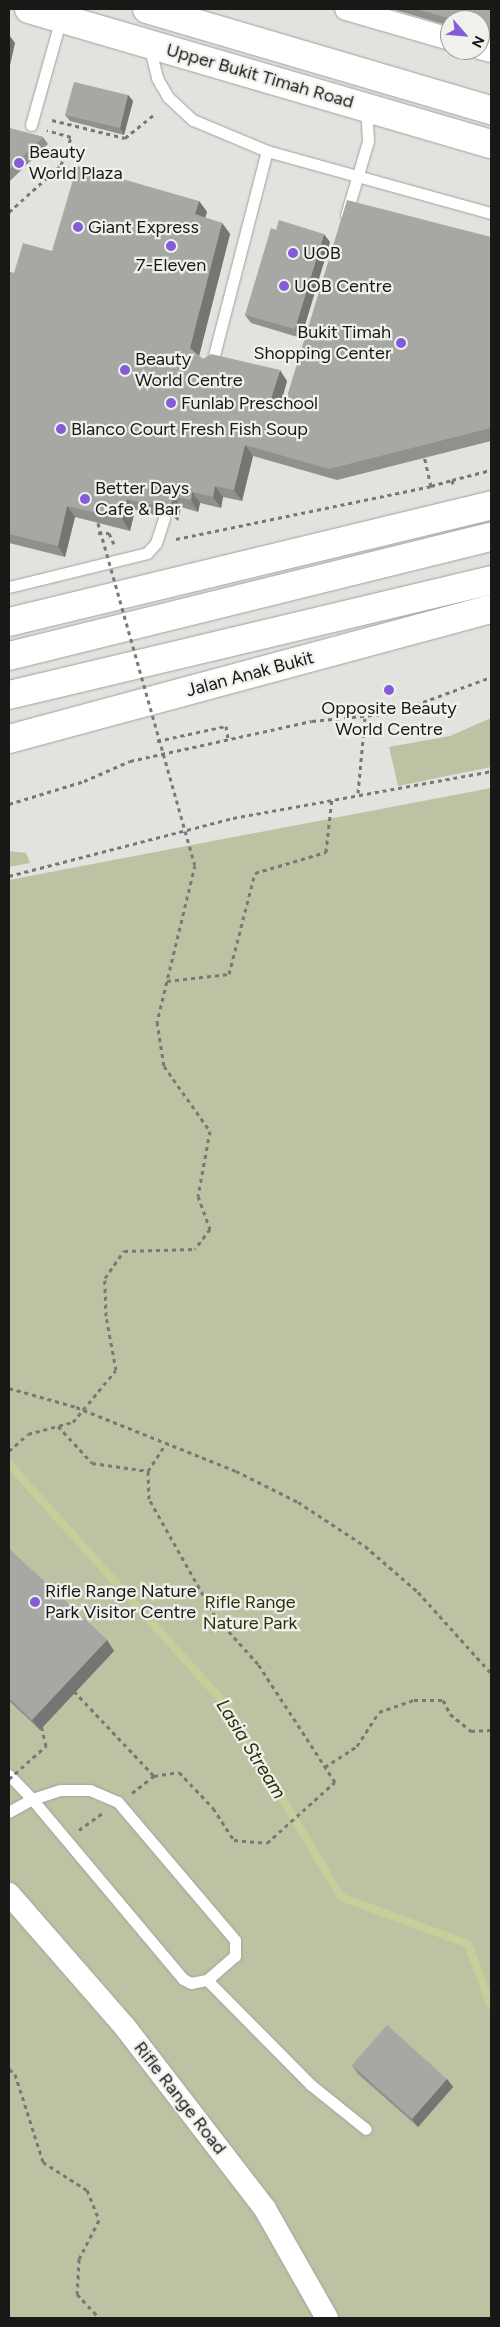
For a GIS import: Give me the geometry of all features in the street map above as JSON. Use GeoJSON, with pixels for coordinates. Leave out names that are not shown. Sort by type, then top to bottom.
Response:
{"type":"FeatureCollection","features":[{"type":"Feature","properties":{"kind":"main road","name":"Upper Bukit Timah Road"},"geometry":{"type":"LineString","coordinates":[[29,9],[491,144]]}},
{"type":"Feature","properties":{"kind":"main road","name":"Upper Bukit Timah Road"},"geometry":{"type":"LineString","coordinates":[[147,9],[491,110]]}},
{"type":"Feature","properties":{"kind":"main road"},"geometry":{"type":"LineString","coordinates":[[9,622],[491,505]]}},
{"type":"Feature","properties":{"kind":"main road"},"geometry":{"type":"LineString","coordinates":[[9,656],[491,537]]}},
{"type":"Feature","properties":{"kind":"main road","name":"Jalan Anak Bukit"},"geometry":{"type":"LineString","coordinates":[[9,695],[491,580]]}},
{"type":"Feature","properties":{"kind":"main road","name":"Jalan Anak Bukit"},"geometry":{"type":"LineString","coordinates":[[9,739],[491,609]]}},
{"type":"Feature","properties":{"kind":"street"},"geometry":{"type":"LineString","coordinates":[[346,9],[440,36]]}},
{"type":"Feature","properties":{"kind":"street","name":"Rifle Range Road"},"geometry":{"type":"LineString","coordinates":[[9,1894],[125,2027],[265,2209],[327,2318]]}},
{"type":"Feature","properties":{"kind":"lane"},"geometry":{"type":"LineString","coordinates":[[32,120],[61,18]]}},
{"type":"Feature","properties":{"kind":"lane"},"geometry":{"type":"LineString","coordinates":[[148,43],[157,78],[183,113],[267,151],[491,213]]}},
{"type":"Feature","properties":{"kind":"lane"},"geometry":{"type":"LineString","coordinates":[[342,226],[368,141],[366,107]]}},
{"type":"Feature","properties":{"kind":"lane"},"geometry":{"type":"LineString","coordinates":[[212,363],[267,151]]}},
{"type":"Feature","properties":{"kind":"lane"},"geometry":{"type":"LineString","coordinates":[[9,587],[140,555],[156,543],[164,518]]}},
{"type":"Feature","properties":{"kind":"lane"},"geometry":{"type":"LineString","coordinates":[[9,1775],[32,1799],[183,1978],[191,1983],[207,1980],[235,1956],[237,1945],[128,1810],[109,1797],[83,1789],[32,1799],[9,1812]]}},
{"type":"Feature","properties":{"kind":"lane"},"geometry":{"type":"LineString","coordinates":[[207,1980],[311,2084],[366,2129]]}},
{"type":"Feature","properties":{"kind":"path"},"geometry":{"type":"LineString","coordinates":[[32,120],[125,138],[153,115]]}},
{"type":"Feature","properties":{"kind":"path"},"geometry":{"type":"LineString","coordinates":[[9,212],[61,165],[71,137],[32,120]]}},
{"type":"Feature","properties":{"kind":"path"},"geometry":{"type":"LineString","coordinates":[[424,456],[431,486]]}},
{"type":"Feature","properties":{"kind":"path"},"geometry":{"type":"LineString","coordinates":[[156,543],[431,486],[491,470]]}},
{"type":"Feature","properties":{"kind":"path"},"geometry":{"type":"LineString","coordinates":[[452,480],[455,488]]}},
{"type":"Feature","properties":{"kind":"path"},"geometry":{"type":"LineString","coordinates":[[9,1451],[28,1434],[73,1422],[116,1370],[106,1316],[105,1278],[124,1251],[195,1249],[210,1229],[198,1196],[210,1131],[164,1066],[157,1022],[194,865],[157,741],[98,523]]}},
{"type":"Feature","properties":{"kind":"path"},"geometry":{"type":"LineString","coordinates":[[9,804],[84,781],[130,761],[312,721],[365,718],[393,713],[491,677]]}},
{"type":"Feature","properties":{"kind":"path"},"geometry":{"type":"LineString","coordinates":[[358,793],[365,718]]}},
{"type":"Feature","properties":{"kind":"path"},"geometry":{"type":"LineString","coordinates":[[157,741],[226,726],[228,738]]}},
{"type":"Feature","properties":{"kind":"path"},"geometry":{"type":"LineString","coordinates":[[9,876],[233,818],[358,793],[491,770]]}},
{"type":"Feature","properties":{"kind":"path"},"geometry":{"type":"LineString","coordinates":[[167,981],[229,974],[255,873],[326,852],[332,798]]}},
{"type":"Feature","properties":{"kind":"path"},"geometry":{"type":"LineString","coordinates":[[9,1388],[76,1407],[165,1445],[236,1471],[298,1502],[365,1546],[418,1592],[491,1672]]}},
{"type":"Feature","properties":{"kind":"path"},"geometry":{"type":"LineString","coordinates":[[58,1426],[92,1464],[148,1471]]}},
{"type":"Feature","properties":{"kind":"path"},"geometry":{"type":"LineString","coordinates":[[136,1790],[154,1776],[179,1772],[213,1808],[234,1840],[266,1843],[335,1782],[258,1664],[215,1616],[149,1499],[148,1471],[165,1445]]}},
{"type":"Feature","properties":{"kind":"path"},"geometry":{"type":"LineString","coordinates":[[69,1686],[154,1776]]}},
{"type":"Feature","properties":{"kind":"path"},"geometry":{"type":"LineString","coordinates":[[325,1767],[357,1746],[379,1712],[414,1700],[443,1700],[450,1714],[472,1731],[491,1730]]}},
{"type":"Feature","properties":{"kind":"path"},"geometry":{"type":"LineString","coordinates":[[9,1779],[46,1746],[40,1720]]}},
{"type":"Feature","properties":{"kind":"path"},"geometry":{"type":"LineString","coordinates":[[9,2069],[15,2074],[43,2162],[87,2190],[99,2220],[79,2259],[77,2294],[99,2318]]}},
{"type":"Feature","properties":{"kind":"green space"},"geometry":{"type":"Polygon","coordinates":[[[491,718],[491,767],[398,786],[389,747],[450,736],[491,718]]]}},
{"type":"Feature","properties":{"kind":"green space","name":"Rifle Range Nature Park"},"geometry":{"type":"Polygon","coordinates":[[[491,788],[491,2318],[9,2318],[9,880],[491,788]]]}},
{"type":"Feature","properties":{"kind":"green space"},"geometry":{"type":"Polygon","coordinates":[[[9,851],[26,853],[30,863],[9,867],[9,851]]]}},
{"type":"Feature","properties":{"kind":"building"},"geometry":{"type":"Polygon","coordinates":[[[416,9],[491,9],[491,31],[490,10],[440,10],[440,16],[416,9]]]}},
{"type":"Feature","properties":{"kind":"building"},"geometry":{"type":"Polygon","coordinates":[[[74,82],[128,95],[120,128],[65,115],[74,82]]]}},
{"type":"Feature","properties":{"kind":"building"},"geometry":{"type":"Polygon","coordinates":[[[9,128],[43,137],[9,170],[9,128]]]}},
{"type":"Feature","properties":{"kind":"building"},"geometry":{"type":"Polygon","coordinates":[[[77,166],[199,201],[195,214],[222,223],[190,348],[203,359],[211,354],[280,370],[271,399],[276,408],[285,403],[347,200],[491,237],[491,428],[329,469],[245,445],[234,490],[215,486],[213,497],[192,492],[191,500],[173,496],[170,509],[158,500],[149,505],[127,499],[122,519],[67,506],[58,546],[9,534],[9,272],[14,273],[23,243],[52,251],[77,166]]]}},
{"type":"Feature","properties":{"kind":"building","name":"UOB Centre"},"geometry":{"type":"Polygon","coordinates":[[[279,220],[324,234],[295,329],[245,315],[271,228],[276,230],[279,220]]]}},
{"type":"Feature","properties":{"kind":"building","name":"Rifle Range Nature Park Visitor Centre"},"geometry":{"type":"Polygon","coordinates":[[[9,1549],[107,1640],[32,1720],[9,1698],[9,1549]]]}},
{"type":"Feature","properties":{"kind":"building"},"geometry":{"type":"Polygon","coordinates":[[[387,2025],[447,2079],[412,2119],[352,2065],[387,2025]]]}},
{"type":"Feature","properties":{"kind":"waterway","name":"Lasia Stream"},"geometry":{"type":"LineString","coordinates":[[9,1464],[228,1707],[341,1897],[468,1944],[491,2006]]}},
{"type":"Feature","properties":{"kind":"place","name":"Beauty World Plaza"},"geometry":{"type":"Point","coordinates":[19,163]}},
{"type":"Feature","properties":{"kind":"place","name":"Giant Express"},"geometry":{"type":"Point","coordinates":[78,227]}},
{"type":"Feature","properties":{"kind":"place","name":"7-Eleven"},"geometry":{"type":"Point","coordinates":[171,246]}},
{"type":"Feature","properties":{"kind":"place","name":"UOB"},"geometry":{"type":"Point","coordinates":[293,253]}},
{"type":"Feature","properties":{"kind":"place","name":"UOB Centre"},"geometry":{"type":"Point","coordinates":[284,286]}},
{"type":"Feature","properties":{"kind":"place","name":"Bukit Timah Shopping Center"},"geometry":{"type":"Point","coordinates":[401,343]}},
{"type":"Feature","properties":{"kind":"place","name":"Beauty World Centre"},"geometry":{"type":"Point","coordinates":[125,370]}},
{"type":"Feature","properties":{"kind":"place","name":"Funlab Preschool"},"geometry":{"type":"Point","coordinates":[171,403]}},
{"type":"Feature","properties":{"kind":"place","name":"Blanco Court Fresh Fish Soup"},"geometry":{"type":"Point","coordinates":[61,429]}},
{"type":"Feature","properties":{"kind":"place","name":"Better Days Cafe & Bar"},"geometry":{"type":"Point","coordinates":[85,499]}},
{"type":"Feature","properties":{"kind":"place","name":"Opposite Beauty World Centre"},"geometry":{"type":"Point","coordinates":[389,690]}},
{"type":"Feature","properties":{"kind":"place","name":"Rifle Range Nature Park Visitor Centre"},"geometry":{"type":"Point","coordinates":[35,1602]}}]}
